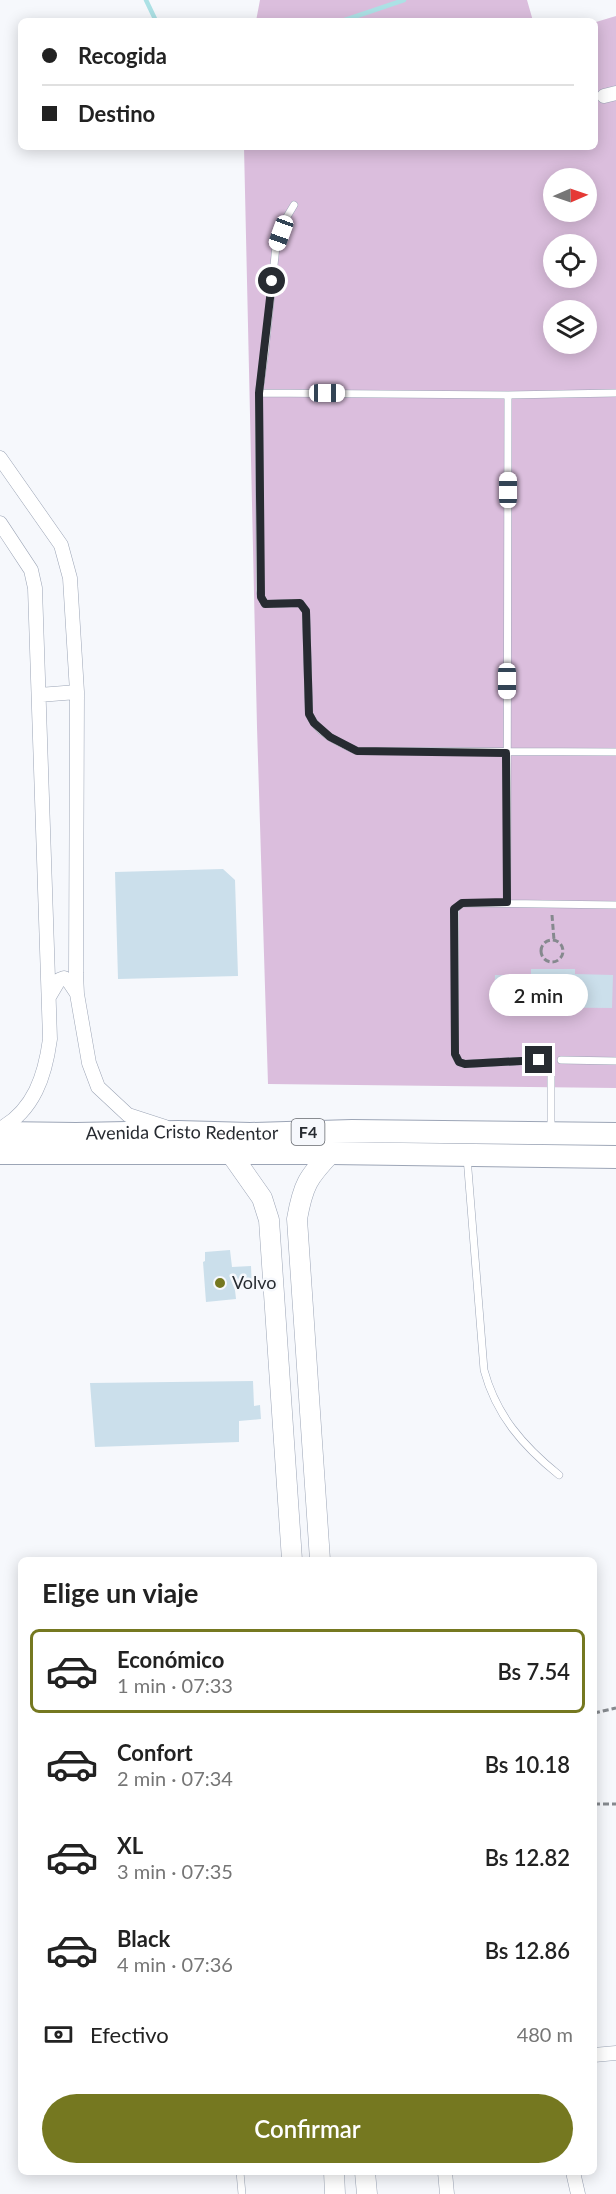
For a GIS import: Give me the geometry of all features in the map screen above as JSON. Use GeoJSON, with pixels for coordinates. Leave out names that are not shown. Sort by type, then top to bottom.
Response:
{"type":"FeatureCollection","features":[{"type":"Feature","properties":{"kind":"highway","name":"Avenida Cristo Redentor"},"geometry":{"type":"LineString","coordinates":[[0,1131],[76,1134],[178,1132],[250,1134],[352,1131],[616,1134]]}},
{"type":"Feature","properties":{"kind":"highway","name":"Avenida Cristo Redentor"},"geometry":{"type":"LineString","coordinates":[[0,1153],[331,1153],[616,1157]]}},
{"type":"Feature","properties":{"kind":"main road"},"geometry":{"type":"LineString","coordinates":[[320,1557],[297,1219],[302,1193],[314,1171],[331,1153]]}},
{"type":"Feature","properties":{"kind":"main road"},"geometry":{"type":"LineString","coordinates":[[231,1154],[262,1198],[269,1220],[292,1557]]}},
{"type":"Feature","properties":{"kind":"main road"},"geometry":{"type":"LineString","coordinates":[[269,1220],[297,1219]]}},
{"type":"Feature","properties":{"kind":"main road"},"geometry":{"type":"LineString","coordinates":[[334,2175],[335,2194]]}},
{"type":"Feature","properties":{"kind":"main road"},"geometry":{"type":"LineString","coordinates":[[365,2175],[367,2194]]}},
{"type":"Feature","properties":{"kind":"street"},"geometry":{"type":"LineString","coordinates":[[0,458],[61,545],[70,578],[77,692],[75,946],[77,994],[89,1063],[98,1087],[128,1115],[178,1132]]}},
{"type":"Feature","properties":{"kind":"street"},"geometry":{"type":"LineString","coordinates":[[0,523],[31,570],[35,588],[50,1039],[43,1076],[35,1094],[24,1110],[0,1131]]}},
{"type":"Feature","properties":{"kind":"street"},"geometry":{"type":"LineString","coordinates":[[39,695],[77,692]]}},
{"type":"Feature","properties":{"kind":"street"},"geometry":{"type":"LineString","coordinates":[[48,948],[61,956],[67,955],[75,946]]}},
{"type":"Feature","properties":{"kind":"street"},"geometry":{"type":"LineString","coordinates":[[49,997],[59,980],[64,978],[68,980],[77,994]]}},
{"type":"Feature","properties":{"kind":"street"},"geometry":{"type":"LineString","coordinates":[[597,2055],[616,2054]]}},
{"type":"Feature","properties":{"kind":"street"},"geometry":{"type":"LineString","coordinates":[[445,2175],[447,2194]]}},
{"type":"Feature","properties":{"kind":"street"},"geometry":{"type":"LineString","coordinates":[[574,2175],[578,2194]]}},
{"type":"Feature","properties":{"kind":"lane"},"geometry":{"type":"LineString","coordinates":[[294,205],[285,220],[276,246],[259,393],[261,597],[265,604],[300,603],[306,611],[309,714],[314,723],[330,737],[357,751],[616,752]]}},
{"type":"Feature","properties":{"kind":"lane"},"geometry":{"type":"LineString","coordinates":[[259,393],[508,395],[616,393]]}},
{"type":"Feature","properties":{"kind":"lane"},"geometry":{"type":"LineString","coordinates":[[507,902],[508,395]]}},
{"type":"Feature","properties":{"kind":"lane"},"geometry":{"type":"LineString","coordinates":[[539,1060],[465,1064],[459,1062],[455,1054],[454,909],[462,903],[616,905]]}},
{"type":"Feature","properties":{"kind":"lane"},"geometry":{"type":"LineString","coordinates":[[561,1060],[616,1061]]}},
{"type":"Feature","properties":{"kind":"lane"},"geometry":{"type":"LineString","coordinates":[[551,1064],[551,1134]]}},
{"type":"Feature","properties":{"kind":"lane"},"geometry":{"type":"LineString","coordinates":[[467,1155],[484,1370],[489,1389],[510,1427],[533,1455],[559,1475]]}},
{"type":"Feature","properties":{"kind":"lane"},"geometry":{"type":"LineString","coordinates":[[240,2175],[242,2194]]}},
{"type":"Feature","properties":{"kind":"path"},"geometry":{"type":"LineString","coordinates":[[551,903],[554,940]]}},
{"type":"Feature","properties":{"kind":"path"},"geometry":{"type":"LineString","coordinates":[[554,940],[560,943],[563,953],[557,961],[550,962],[544,958],[542,947],[546,942],[554,940]]}},
{"type":"Feature","properties":{"kind":"path"},"geometry":{"type":"LineString","coordinates":[[597,1712],[616,1708]]}},
{"type":"Feature","properties":{"kind":"path"},"geometry":{"type":"LineString","coordinates":[[597,1804],[616,1804]]}},
{"type":"Feature","properties":{"kind":"shaded area"},"geometry":{"type":"Polygon","coordinates":[[[260,0],[527,0],[532,18],[257,18],[260,0]]]}},
{"type":"Feature","properties":{"kind":"shaded area"},"geometry":{"type":"Polygon","coordinates":[[[616,16],[616,1088],[268,1084],[257,727],[244,150],[598,150],[598,21],[616,16]]]}},
{"type":"Feature","properties":{"kind":"building"},"geometry":{"type":"Polygon","coordinates":[[[223,869],[235,880],[238,976],[118,979],[115,872],[223,869]]]}},
{"type":"Feature","properties":{"kind":"building"},"geometry":{"type":"Polygon","coordinates":[[[531,969],[575,969],[575,974],[613,975],[612,1008],[494,1007],[495,975],[531,976],[531,969]]]}},
{"type":"Feature","properties":{"kind":"building","name":"Volvo"},"geometry":{"type":"Polygon","coordinates":[[[230,1250],[232,1267],[251,1266],[252,1288],[235,1290],[236,1299],[206,1302],[203,1262],[205,1252],[230,1250]]]}},
{"type":"Feature","properties":{"kind":"building"},"geometry":{"type":"Polygon","coordinates":[[[253,1381],[254,1406],[260,1405],[261,1419],[239,1421],[239,1442],[95,1447],[90,1383],[253,1381]]]}},
{"type":"Feature","properties":{"kind":"waterway"},"geometry":{"type":"LineString","coordinates":[[146,0],[155,18]]}},
{"type":"Feature","properties":{"kind":"waterway"},"geometry":{"type":"LineString","coordinates":[[351,18],[404,0]]}},
{"type":"Feature","properties":{"kind":"place","name":"Volvo"},"geometry":{"type":"Point","coordinates":[220,1283]}},
{"type":"Feature","properties":{"kind":"route"},"geometry":{"type":"LineString","coordinates":[[272,281],[259,393],[261,597],[265,604],[300,603],[306,611],[309,714],[314,723],[330,737],[357,751],[506,753],[507,902],[462,903],[454,909],[455,1054],[459,1062],[465,1064],[539,1060]]}}]}
